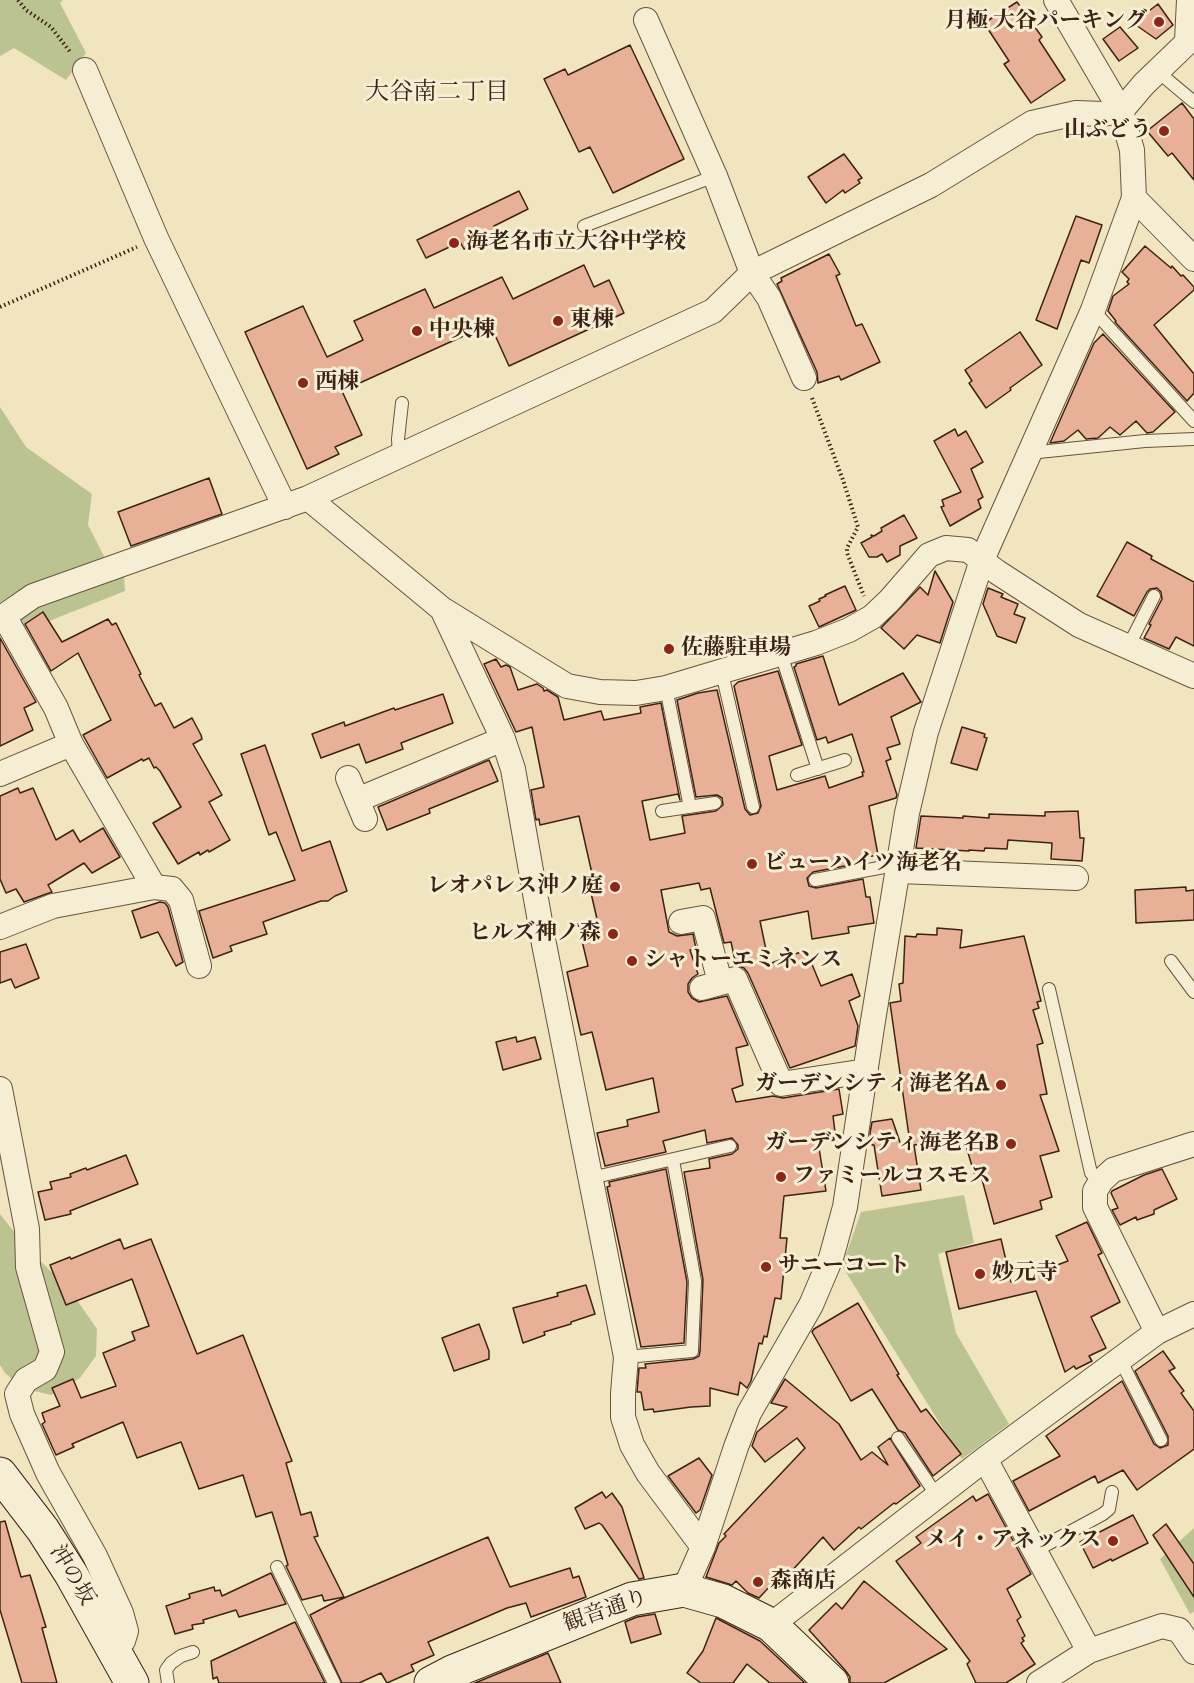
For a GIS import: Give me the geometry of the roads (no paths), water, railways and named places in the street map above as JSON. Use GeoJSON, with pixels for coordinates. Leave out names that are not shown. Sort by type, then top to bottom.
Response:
{"type":"FeatureCollection","features":[{"type":"Feature","properties":{"kind":"main road","name":"沖の坂"},"geometry":{"type":"LineString","coordinates":[[0,1474],[43,1530],[71,1574],[132,1683]]}},
{"type":"Feature","properties":{"kind":"main road","name":"観音通り"},"geometry":{"type":"LineString","coordinates":[[431,1683],[452,1672],[632,1599],[684,1590],[723,1600],[771,1625],[832,1683]]}},
{"type":"Feature","properties":{"kind":"street"},"geometry":{"type":"LineString","coordinates":[[684,1590],[703,1547],[749,1413],[811,1305],[831,1258],[846,1207],[907,813],[926,732],[982,560],[1093,310],[1134,198],[1132,150],[1121,111],[1056,0]]}},
{"type":"Feature","properties":{"kind":"street"},"geometry":{"type":"LineString","coordinates":[[154,887],[71,744],[56,708],[1,616],[33,596],[308,498],[712,311],[753,273],[931,185],[1032,123],[1076,113],[1103,114],[1121,111],[1190,39],[1189,0]]}},
{"type":"Feature","properties":{"kind":"street"},"geometry":{"type":"LineString","coordinates":[[646,20],[715,176],[753,273],[769,298],[804,378]]}},
{"type":"Feature","properties":{"kind":"street"},"geometry":{"type":"LineString","coordinates":[[85,70],[156,238],[285,507]]}},
{"type":"Feature","properties":{"kind":"street"},"geometry":{"type":"LineString","coordinates":[[1134,198],[1194,259]]}},
{"type":"Feature","properties":{"kind":"street"},"geometry":{"type":"LineString","coordinates":[[308,498],[442,609],[567,686],[600,692],[636,693],[666,688],[782,654],[849,630],[872,617],[929,555],[946,548],[968,550],[997,572],[1079,625],[1194,676]]}},
{"type":"Feature","properties":{"kind":"street"},"geometry":{"type":"LineString","coordinates":[[442,609],[503,739],[517,791],[544,944],[626,1356],[623,1417],[632,1445],[648,1473],[703,1547]]}},
{"type":"Feature","properties":{"kind":"street"},"geometry":{"type":"LineString","coordinates":[[357,799],[503,739]]}},
{"type":"Feature","properties":{"kind":"street"},"geometry":{"type":"LineString","coordinates":[[0,774],[71,744]]}},
{"type":"Feature","properties":{"kind":"street"},"geometry":{"type":"LineString","coordinates":[[899,868],[1042,867],[1076,878]]}},
{"type":"Feature","properties":{"kind":"street"},"geometry":{"type":"LineString","coordinates":[[0,927],[53,906],[154,887],[172,889],[181,900],[199,966]]}},
{"type":"Feature","properties":{"kind":"street"},"geometry":{"type":"LineString","coordinates":[[681,922],[703,918],[711,985],[735,979],[761,1064],[781,1084],[866,1071]]}},
{"type":"Feature","properties":{"kind":"street"},"geometry":{"type":"LineString","coordinates":[[0,1089],[27,1229],[28,1267],[52,1352],[45,1368],[26,1380],[17,1394],[22,1414],[48,1473],[91,1548],[121,1613],[126,1631],[123,1641],[112,1647]]}},
{"type":"Feature","properties":{"kind":"street"},"geometry":{"type":"LineString","coordinates":[[1156,1332],[1095,1207],[1095,1191],[1101,1181],[1113,1170],[1194,1144]]}},
{"type":"Feature","properties":{"kind":"street"},"geometry":{"type":"LineString","coordinates":[[771,1625],[985,1459],[1156,1332],[1194,1314]]}},
{"type":"Feature","properties":{"kind":"street"},"geometry":{"type":"LineString","coordinates":[[985,1459],[1089,1651]]}},
{"type":"Feature","properties":{"kind":"street"},"geometry":{"type":"LineString","coordinates":[[1039,1683],[1089,1651],[1162,1626],[1187,1626],[1194,1652]]}},
{"type":"Feature","properties":{"kind":"lane"},"geometry":{"type":"LineString","coordinates":[[1157,71],[1194,102]]}},
{"type":"Feature","properties":{"kind":"lane"},"geometry":{"type":"LineString","coordinates":[[584,226],[715,176]]}},
{"type":"Feature","properties":{"kind":"lane"},"geometry":{"type":"LineString","coordinates":[[1093,310],[1194,422]]}},
{"type":"Feature","properties":{"kind":"lane"},"geometry":{"type":"LineString","coordinates":[[399,456],[398,440],[402,403]]}},
{"type":"Feature","properties":{"kind":"lane"},"geometry":{"type":"LineString","coordinates":[[1029,453],[1145,441],[1194,439]]}},
{"type":"Feature","properties":{"kind":"lane"},"geometry":{"type":"LineString","coordinates":[[1128,647],[1154,596]]}},
{"type":"Feature","properties":{"kind":"lane"},"geometry":{"type":"LineString","coordinates":[[782,654],[818,769]]}},
{"type":"Feature","properties":{"kind":"lane"},"geometry":{"type":"LineString","coordinates":[[722,673],[753,807]]}},
{"type":"Feature","properties":{"kind":"lane"},"geometry":{"type":"LineString","coordinates":[[666,688],[690,807]]}},
{"type":"Feature","properties":{"kind":"lane"},"geometry":{"type":"LineString","coordinates":[[797,775],[845,760]]}},
{"type":"Feature","properties":{"kind":"lane"},"geometry":{"type":"LineString","coordinates":[[662,812],[715,803]]}},
{"type":"Feature","properties":{"kind":"lane"},"geometry":{"type":"LineString","coordinates":[[815,880],[899,868]]}},
{"type":"Feature","properties":{"kind":"lane"},"geometry":{"type":"LineString","coordinates":[[1172,961],[1194,993]]}},
{"type":"Feature","properties":{"kind":"lane"},"geometry":{"type":"LineString","coordinates":[[1049,989],[1091,1173],[1101,1181]]}},
{"type":"Feature","properties":{"kind":"lane"},"geometry":{"type":"LineString","coordinates":[[591,1178],[730,1146]]}},
{"type":"Feature","properties":{"kind":"lane"},"geometry":{"type":"LineString","coordinates":[[626,1356],[692,1351],[695,1281],[673,1160]]}},
{"type":"Feature","properties":{"kind":"lane"},"geometry":{"type":"LineString","coordinates":[[1120,1359],[1161,1440]]}},
{"type":"Feature","properties":{"kind":"lane"},"geometry":{"type":"LineString","coordinates":[[898,1438],[937,1496]]}},
{"type":"Feature","properties":{"kind":"lane"},"geometry":{"type":"LineString","coordinates":[[1035,1551],[1103,1514],[1109,1509],[1112,1492]]}},
{"type":"Feature","properties":{"kind":"lane"},"geometry":{"type":"LineString","coordinates":[[277,1568],[334,1683]]}},
{"type":"Feature","properties":{"kind":"lane"},"geometry":{"type":"LineString","coordinates":[[168,1683],[166,1670],[171,1663],[193,1652]]}},
{"type":"Feature","properties":{"kind":"place","name":"月極 大谷パーキング"},"geometry":{"type":"Point","coordinates":[1159,22]}},
{"type":"Feature","properties":{"kind":"place","name":"山ぶどう"},"geometry":{"type":"Point","coordinates":[1164,131]}},
{"type":"Feature","properties":{"kind":"place","name":"海老名市立大谷中学校"},"geometry":{"type":"Point","coordinates":[454,243]}},
{"type":"Feature","properties":{"kind":"place","name":"東棟"},"geometry":{"type":"Point","coordinates":[558,321]}},
{"type":"Feature","properties":{"kind":"place","name":"中央棟"},"geometry":{"type":"Point","coordinates":[417,331]}},
{"type":"Feature","properties":{"kind":"place","name":"西棟"},"geometry":{"type":"Point","coordinates":[303,383]}},
{"type":"Feature","properties":{"kind":"place","name":"佐藤駐車場"},"geometry":{"type":"Point","coordinates":[669,649]}},
{"type":"Feature","properties":{"kind":"place","name":"ビューハイツ海老名"},"geometry":{"type":"Point","coordinates":[752,864]}},
{"type":"Feature","properties":{"kind":"place","name":"レオパレス沖ノ庭"},"geometry":{"type":"Point","coordinates":[615,887]}},
{"type":"Feature","properties":{"kind":"place","name":"ヒルズ神ノ森"},"geometry":{"type":"Point","coordinates":[613,934]}},
{"type":"Feature","properties":{"kind":"place","name":"シャトーエミネンス"},"geometry":{"type":"Point","coordinates":[632,961]}},
{"type":"Feature","properties":{"kind":"place","name":"ガーデンシティ海老名A"},"geometry":{"type":"Point","coordinates":[1001,1085]}},
{"type":"Feature","properties":{"kind":"place","name":"ガーデンシティ海老名B"},"geometry":{"type":"Point","coordinates":[1011,1144]}},
{"type":"Feature","properties":{"kind":"place","name":"ファミールコスモス"},"geometry":{"type":"Point","coordinates":[781,1177]}},
{"type":"Feature","properties":{"kind":"place","name":"サニーコート"},"geometry":{"type":"Point","coordinates":[766,1267]}},
{"type":"Feature","properties":{"kind":"place","name":"妙元寺"},"geometry":{"type":"Point","coordinates":[980,1274]}},
{"type":"Feature","properties":{"kind":"place","name":"メイ・アネックス"},"geometry":{"type":"Point","coordinates":[1113,1541]}},
{"type":"Feature","properties":{"kind":"place","name":"森商店"},"geometry":{"type":"Point","coordinates":[758,1582]}},
{"type":"Feature","properties":{"kind":"district","name":"大谷南二丁目"},"geometry":{"type":"Point","coordinates":[437,94]}}]}
